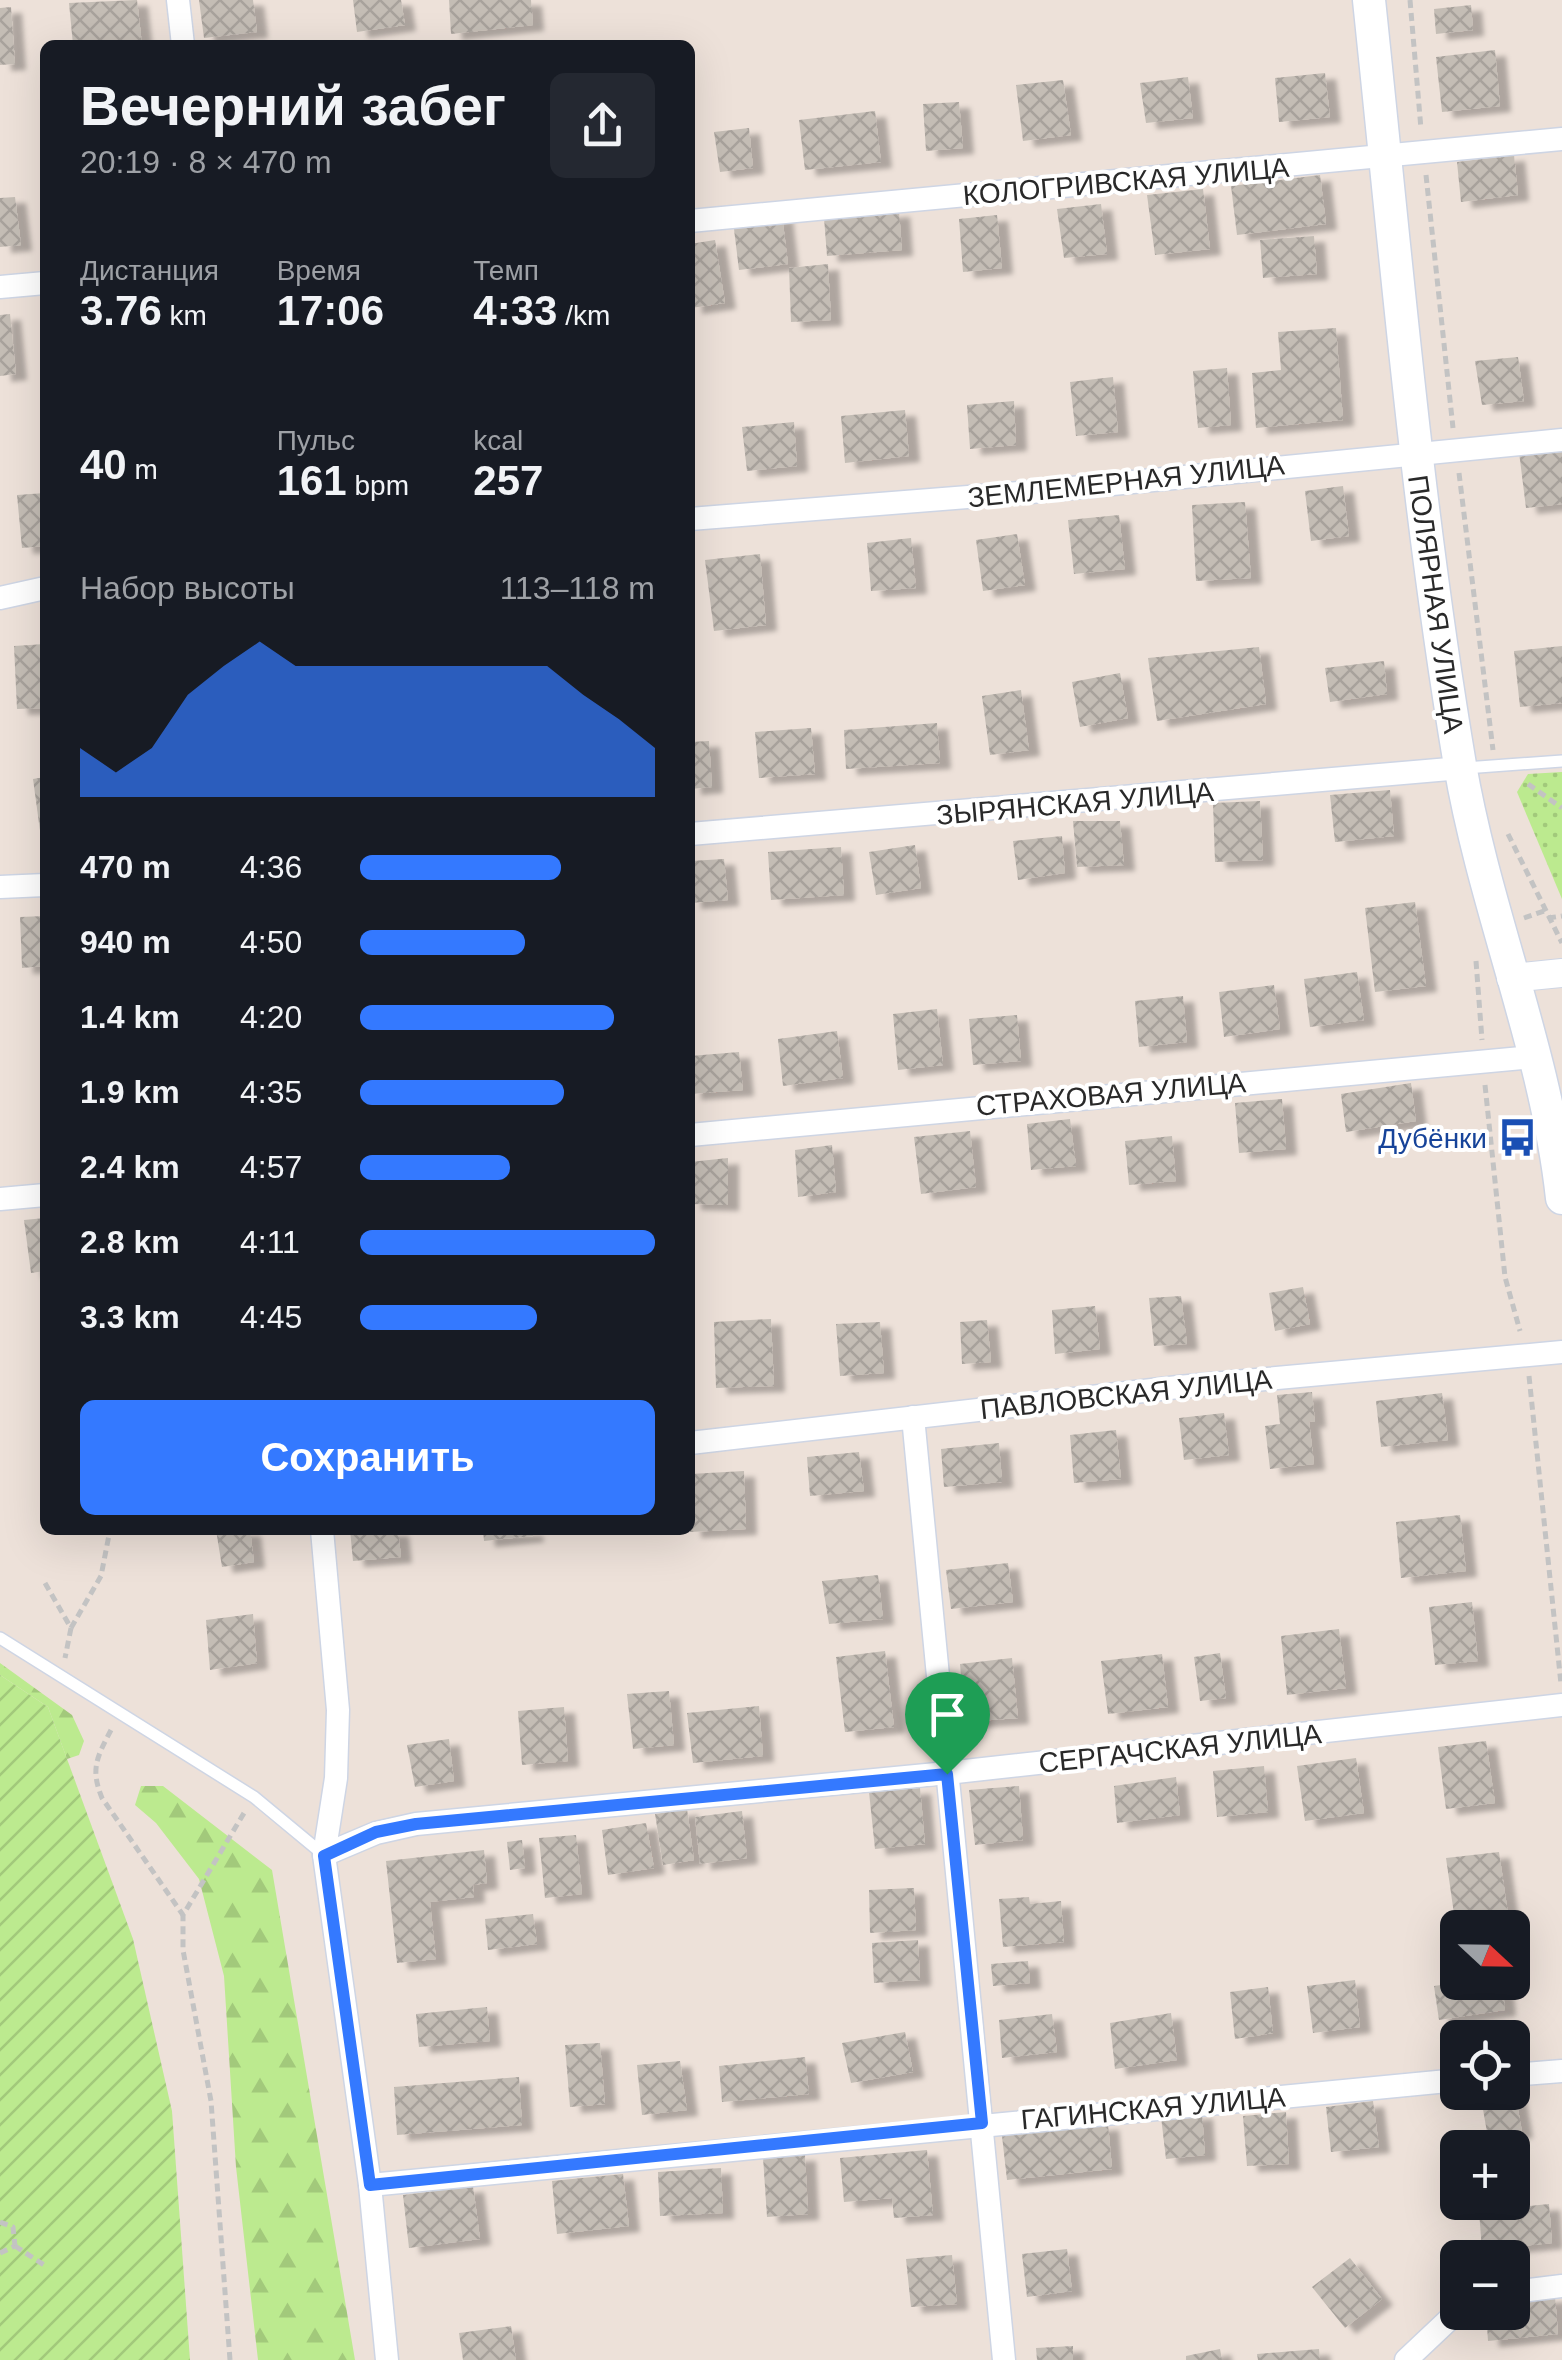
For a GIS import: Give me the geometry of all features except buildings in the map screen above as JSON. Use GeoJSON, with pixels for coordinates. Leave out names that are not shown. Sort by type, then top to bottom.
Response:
{"type":"FeatureCollection","features":[{"type":"Feature","properties":{"kind":"main road","name":"ПОЛЯРНАЯ УЛИЦА"},"geometry":{"type":"LineString","coordinates":[[1370,0],[1413,451],[1460,768],[1511,978],[1559,1132],[1562,1198]]}},
{"type":"Feature","properties":{"kind":"street"},"geometry":{"type":"LineString","coordinates":[[178,0],[182,40]]}},
{"type":"Feature","properties":{"kind":"street","name":"КОЛОГРИВСКАЯ УЛИЦА"},"geometry":{"type":"LineString","coordinates":[[695,221],[1562,139]]}},
{"type":"Feature","properties":{"kind":"street"},"geometry":{"type":"LineString","coordinates":[[0,287],[40,284]]}},
{"type":"Feature","properties":{"kind":"street","name":"ЗЕМЛЕМЕРНАЯ УЛИЦА"},"geometry":{"type":"LineString","coordinates":[[695,520],[1031,492],[1413,451],[1562,440]]}},
{"type":"Feature","properties":{"kind":"street"},"geometry":{"type":"LineString","coordinates":[[0,598],[40,589]]}},
{"type":"Feature","properties":{"kind":"street","name":"ЗЫРЯНСКАЯ УЛИЦА"},"geometry":{"type":"LineString","coordinates":[[695,834],[1460,768]]}},
{"type":"Feature","properties":{"kind":"street"},"geometry":{"type":"LineString","coordinates":[[0,888],[40,884]]}},
{"type":"Feature","properties":{"kind":"street"},"geometry":{"type":"LineString","coordinates":[[1511,978],[1562,973]]}},
{"type":"Feature","properties":{"kind":"street","name":"СТРАХОВАЯ УЛИЦА"},"geometry":{"type":"LineString","coordinates":[[695,1135],[1533,1056]]}},
{"type":"Feature","properties":{"kind":"street"},"geometry":{"type":"LineString","coordinates":[[0,1200],[40,1195]]}},
{"type":"Feature","properties":{"kind":"street","name":"ПАВЛОВСКАЯ УЛИЦА"},"geometry":{"type":"LineString","coordinates":[[695,1442],[1178,1386],[1562,1352]]}},
{"type":"Feature","properties":{"kind":"street"},"geometry":{"type":"LineString","coordinates":[[914,1417],[1004,2360]]}},
{"type":"Feature","properties":{"kind":"street"},"geometry":{"type":"LineString","coordinates":[[322,1535],[338,1710],[336,1778],[324,1856],[370,2185],[387,2360]]}},
{"type":"Feature","properties":{"kind":"street","name":"СЕРГАЧСКАЯ УЛИЦА"},"geometry":{"type":"LineString","coordinates":[[324,1856],[376,1832],[416,1824],[947,1774],[1562,1706]]}},
{"type":"Feature","properties":{"kind":"street"},"geometry":{"type":"LineString","coordinates":[[1530,2074],[1562,2071]]}},
{"type":"Feature","properties":{"kind":"street","name":"ГАГИНСКАЯ УЛИЦА"},"geometry":{"type":"LineString","coordinates":[[370,2185],[1440,2082]]}},
{"type":"Feature","properties":{"kind":"street"},"geometry":{"type":"LineString","coordinates":[[1530,2290],[1562,2286]]}},
{"type":"Feature","properties":{"kind":"street"},"geometry":{"type":"LineString","coordinates":[[1406,2360],[1440,2328]]}},
{"type":"Feature","properties":{"kind":"lane"},"geometry":{"type":"LineString","coordinates":[[1460,768],[1562,761]]}},
{"type":"Feature","properties":{"kind":"lane"},"geometry":{"type":"LineString","coordinates":[[0,1638],[61,1680],[254,1797],[324,1856]]}},
{"type":"Feature","properties":{"kind":"path"},"geometry":{"type":"LineString","coordinates":[[1410,0],[1456,448],[1495,765],[1562,808]]}},
{"type":"Feature","properties":{"kind":"path"},"geometry":{"type":"LineString","coordinates":[[1503,825],[1562,943]]}},
{"type":"Feature","properties":{"kind":"path"},"geometry":{"type":"LineString","coordinates":[[1548,918],[1562,916]]}},
{"type":"Feature","properties":{"kind":"path"},"geometry":{"type":"LineString","coordinates":[[1476,953],[1505,1276],[1527,1354],[1562,1692]]}},
{"type":"Feature","properties":{"kind":"path"},"geometry":{"type":"LineString","coordinates":[[61,1680],[71,1628],[102,1576],[109,1535]]}},
{"type":"Feature","properties":{"kind":"path"},"geometry":{"type":"LineString","coordinates":[[45,1583],[71,1628]]}},
{"type":"Feature","properties":{"kind":"path"},"geometry":{"type":"LineString","coordinates":[[119,1715],[94,1763],[93,1777],[102,1798],[183,1915]]}},
{"type":"Feature","properties":{"kind":"path"},"geometry":{"type":"LineString","coordinates":[[230,2360],[211,2101],[182,1950],[183,1915],[254,1797]]}},
{"type":"Feature","properties":{"kind":"path"},"geometry":{"type":"LineString","coordinates":[[0,2222],[13,2227],[14,2246]]}},
{"type":"Feature","properties":{"kind":"path"},"geometry":{"type":"LineString","coordinates":[[0,2253],[14,2246]]}},
{"type":"Feature","properties":{"kind":"path"},"geometry":{"type":"LineString","coordinates":[[14,2246],[44,2265]]}},
{"type":"Feature","properties":{"kind":"green space"},"geometry":{"type":"Polygon","coordinates":[[[1562,772],[1562,899],[1517,792],[1528,774],[1562,772]]]}},
{"type":"Feature","properties":{"kind":"green space"},"geometry":{"type":"Polygon","coordinates":[[[0,1663],[72,1715],[84,1741],[79,1755],[67,1759],[48,1707],[0,1675],[0,1663]]]}},
{"type":"Feature","properties":{"kind":"green space"},"geometry":{"type":"Polygon","coordinates":[[[0,1675],[48,1707],[133,1939],[172,2111],[190,2360],[0,2360],[0,1675]]]}},
{"type":"Feature","properties":{"kind":"green space"},"geometry":{"type":"Polygon","coordinates":[[[141,1786],[163,1786],[272,1870],[355,2360],[258,2360],[236,2167],[224,1976],[199,1879],[156,1823],[135,1805],[141,1786]]]}},
{"type":"Feature","properties":{"kind":"place","name":"Дубёнки"},"geometry":{"type":"Point","coordinates":[1517,1138]}},
{"type":"Feature","properties":{"kind":"route"},"geometry":{"type":"LineString","coordinates":[[947,1774],[982,2123],[370,2185],[324,1856],[376,1832],[416,1824],[947,1774]]}}]}
